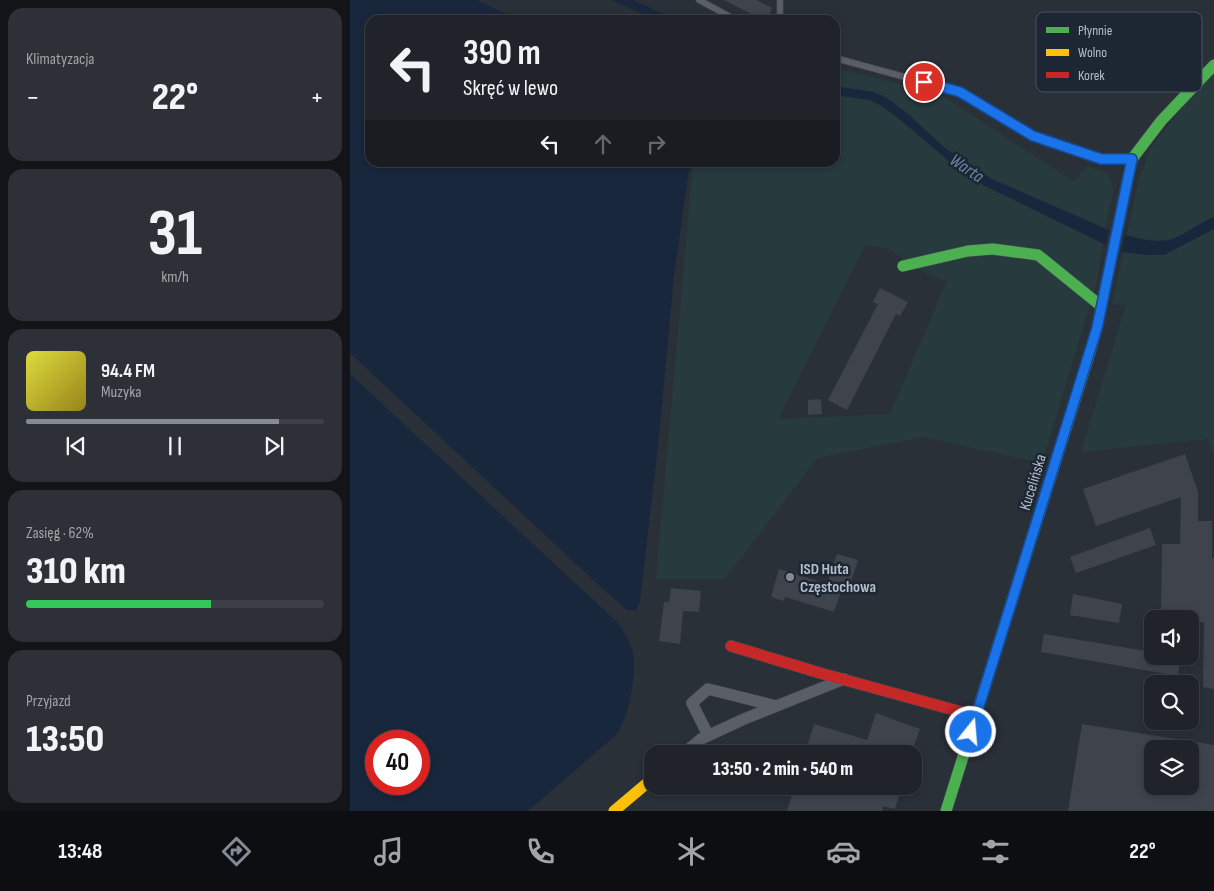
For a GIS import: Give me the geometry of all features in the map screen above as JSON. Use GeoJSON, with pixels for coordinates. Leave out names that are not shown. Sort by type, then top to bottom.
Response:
{"type":"FeatureCollection","features":[{"type":"Feature","properties":{"kind":"street"},"geometry":{"type":"LineString","coordinates":[[1202,78],[1214,65]]}},
{"type":"Feature","properties":{"kind":"street"},"geometry":{"type":"LineString","coordinates":[[1132,159],[1161,121],[1188,92]]}},
{"type":"Feature","properties":{"kind":"street","name":"Kucelińska"},"geometry":{"type":"LineString","coordinates":[[946,811],[1094,338],[1132,159]]}},
{"type":"Feature","properties":{"kind":"street"},"geometry":{"type":"LineString","coordinates":[[903,266],[968,251],[993,250],[1038,255],[1101,306]]}},
{"type":"Feature","properties":{"kind":"street"},"geometry":{"type":"LineString","coordinates":[[731,646],[976,716]]}},
{"type":"Feature","properties":{"kind":"street"},"geometry":{"type":"LineString","coordinates":[[694,745],[701,739],[776,706],[844,679]]}},
{"type":"Feature","properties":{"kind":"street"},"geometry":{"type":"LineString","coordinates":[[708,736],[692,703],[708,689],[776,706]]}},
{"type":"Feature","properties":{"kind":"street"},"geometry":{"type":"LineString","coordinates":[[614,811],[644,786]]}},
{"type":"Feature","properties":{"kind":"lane"},"geometry":{"type":"LineString","coordinates":[[699,0],[727,15]]}},
{"type":"Feature","properties":{"kind":"lane"},"geometry":{"type":"LineString","coordinates":[[780,0],[780,15]]}},
{"type":"Feature","properties":{"kind":"lane"},"geometry":{"type":"LineString","coordinates":[[840,59],[960,92],[1033,136],[1082,153],[1101,159],[1132,159]]}},
{"type":"Feature","properties":{"kind":"green space"},"geometry":{"type":"Polygon","coordinates":[[[840,69],[940,94],[1074,182],[1087,166],[1109,174],[1114,191],[1106,223],[1097,282],[1042,463],[923,437],[817,458],[725,579],[656,579],[693,167],[840,167],[840,69]],[[865,245],[778,419],[890,414],[947,281],[921,271],[889,249],[865,245]]]}},
{"type":"Feature","properties":{"kind":"green space"},"geometry":{"type":"Polygon","coordinates":[[[1214,71],[1214,457],[1208,439],[1081,452],[1126,304],[1112,305],[1138,182],[1150,149],[1189,98],[1195,92],[1202,92],[1202,84],[1214,71]]]}},
{"type":"Feature","properties":{"kind":"water"},"geometry":{"type":"Polygon","coordinates":[[[350,0],[477,0],[508,15],[365,15],[365,167],[689,167],[674,276],[659,437],[640,601],[636,610],[627,610],[602,588],[350,353],[350,0]]]}},
{"type":"Feature","properties":{"kind":"water"},"geometry":{"type":"Polygon","coordinates":[[[611,0],[633,0],[665,15],[645,15],[611,0]]]}},
{"type":"Feature","properties":{"kind":"water","name":"Warta"},"geometry":{"type":"Polygon","coordinates":[[[840,87],[874,92],[887,98],[908,114],[945,148],[992,179],[1109,230],[1106,245],[985,186],[951,163],[882,106],[869,100],[840,96],[840,87]]]}},
{"type":"Feature","properties":{"kind":"water"},"geometry":{"type":"Polygon","coordinates":[[[1214,217],[1214,229],[1164,255],[1121,252],[1125,235],[1159,241],[1172,239],[1214,217]]]}},
{"type":"Feature","properties":{"kind":"water"},"geometry":{"type":"Polygon","coordinates":[[[350,374],[618,623],[630,644],[634,660],[631,695],[624,718],[616,735],[528,811],[350,811],[350,374]]]}},
{"type":"Feature","properties":{"kind":"building"},"geometry":{"type":"Polygon","coordinates":[[[724,0],[756,0],[772,8],[769,15],[753,15],[724,0]]]}},
{"type":"Feature","properties":{"kind":"building"},"geometry":{"type":"Polygon","coordinates":[[[880,288],[908,302],[900,316],[896,314],[847,410],[828,400],[878,304],[873,302],[880,288]]]}},
{"type":"Feature","properties":{"kind":"building"},"geometry":{"type":"Polygon","coordinates":[[[821,399],[822,414],[808,415],[808,400],[821,399]]]}},
{"type":"Feature","properties":{"kind":"building"},"geometry":{"type":"Polygon","coordinates":[[[1185,454],[1198,492],[1198,521],[1212,521],[1212,558],[1214,558],[1214,689],[1203,687],[1204,622],[1199,622],[1199,610],[1161,610],[1162,544],[1180,544],[1181,497],[1096,526],[1083,489],[1185,454]]]}},
{"type":"Feature","properties":{"kind":"building"},"geometry":{"type":"Polygon","coordinates":[[[1150,528],[1156,545],[1076,573],[1070,557],[1150,528]]]}},
{"type":"Feature","properties":{"kind":"building","name":"ISD Huta Częstochowa"},"geometry":{"type":"Polygon","coordinates":[[[837,554],[858,560],[848,590],[842,588],[834,612],[785,597],[784,601],[771,597],[779,569],[827,584],[837,554]]]}},
{"type":"Feature","properties":{"kind":"building"},"geometry":{"type":"Polygon","coordinates":[[[671,588],[701,591],[699,612],[683,611],[680,644],[659,641],[664,602],[669,602],[671,588]]]}},
{"type":"Feature","properties":{"kind":"building"},"geometry":{"type":"Polygon","coordinates":[[[1073,594],[1122,604],[1119,623],[1070,615],[1073,594]]]}},
{"type":"Feature","properties":{"kind":"building"},"geometry":{"type":"Polygon","coordinates":[[[1044,634],[1144,651],[1144,665],[1180,665],[1178,675],[1172,675],[1041,652],[1044,634]]]}},
{"type":"Feature","properties":{"kind":"building"},"geometry":{"type":"Polygon","coordinates":[[[876,713],[920,729],[914,745],[808,745],[814,724],[867,740],[876,713]]]}},
{"type":"Feature","properties":{"kind":"building"},"geometry":{"type":"Polygon","coordinates":[[[1082,724],[1183,740],[1144,740],[1144,795],[1199,795],[1199,743],[1214,745],[1214,811],[1068,811],[1082,724]]]}},
{"type":"Feature","properties":{"kind":"building"},"geometry":{"type":"Polygon","coordinates":[[[792,795],[899,795],[895,809],[883,806],[882,811],[787,811],[792,795]]]}},
{"type":"Feature","properties":{"kind":"traffic: fast"},"geometry":{"type":"LineString","coordinates":[[1202,78],[1214,65]]}},
{"type":"Feature","properties":{"kind":"traffic: fast"},"geometry":{"type":"LineString","coordinates":[[1132,159],[1161,121],[1188,92]]}},
{"type":"Feature","properties":{"kind":"traffic: fast"},"geometry":{"type":"LineString","coordinates":[[903,266],[968,251],[993,249],[1038,255],[1101,306]]}},
{"type":"Feature","properties":{"kind":"traffic: fast"},"geometry":{"type":"LineString","coordinates":[[946,811],[1090,352]]}},
{"type":"Feature","properties":{"kind":"traffic: slow"},"geometry":{"type":"LineString","coordinates":[[614,811],[644,786]]}},
{"type":"Feature","properties":{"kind":"traffic: jam"},"geometry":{"type":"LineString","coordinates":[[1090,352],[1097,328],[1132,159]]}},
{"type":"Feature","properties":{"kind":"traffic: jam"},"geometry":{"type":"LineString","coordinates":[[731,646],[820,673],[976,716]]}},
{"type":"Feature","properties":{"kind":"place","name":"ISD Huta Częstochowa"},"geometry":{"type":"Point","coordinates":[790,577]}},
{"type":"Feature","properties":{"kind":"route"},"geometry":{"type":"LineString","coordinates":[[924,82],[960,92],[1033,136],[1101,159],[1132,159],[1097,328],[971,732]]}}]}
